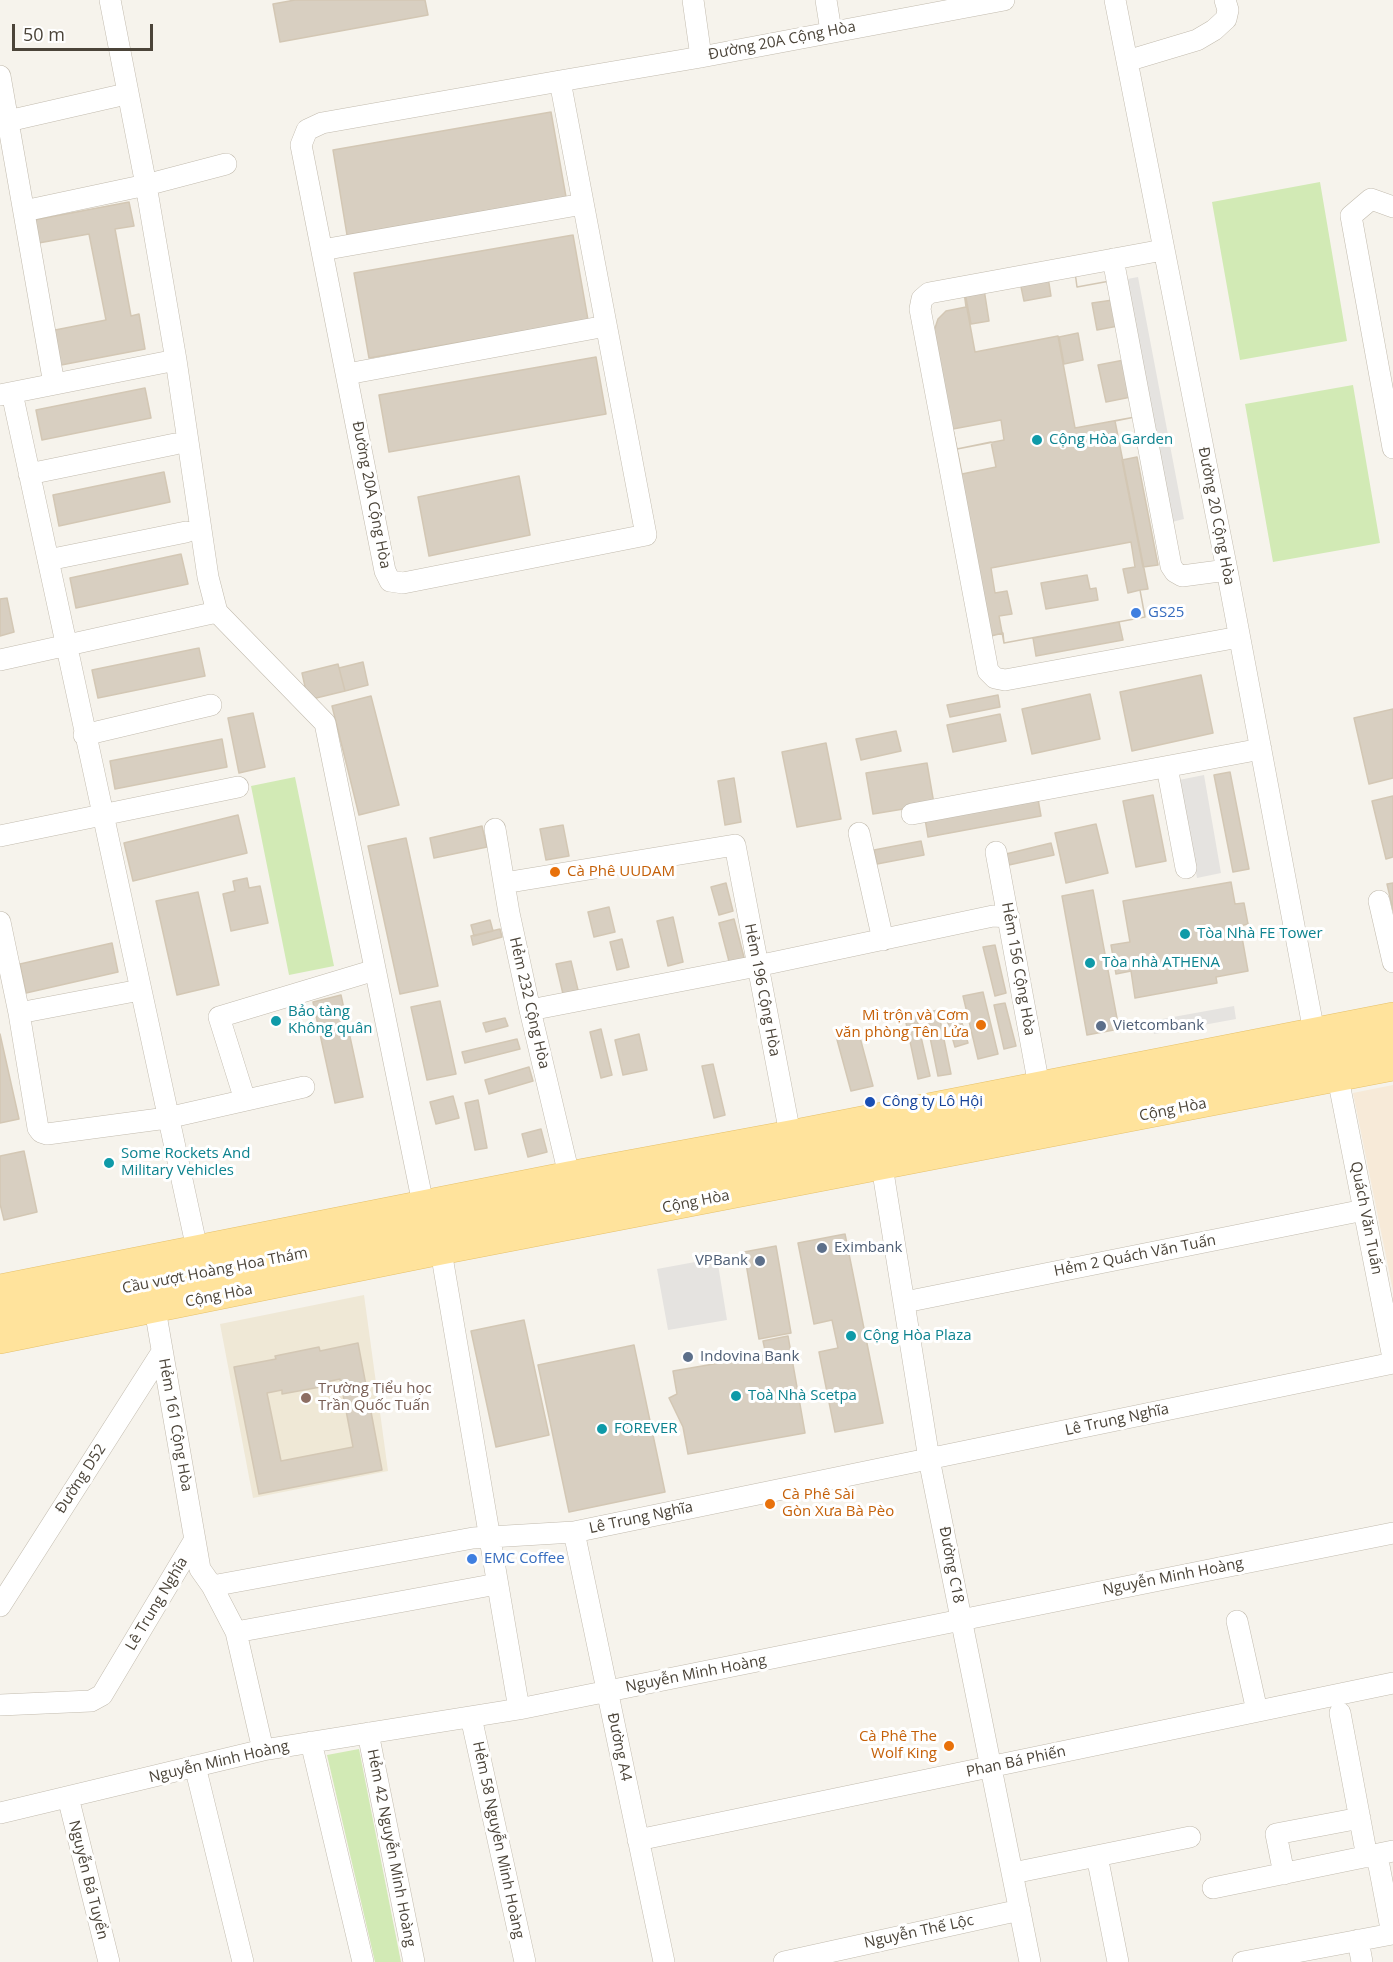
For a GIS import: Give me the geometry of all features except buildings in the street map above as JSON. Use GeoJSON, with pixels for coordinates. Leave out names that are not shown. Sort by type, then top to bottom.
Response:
{"type":"FeatureCollection","features":[{"type":"Feature","properties":{"kind":"main road","name":"Cộng Hòa"},"geometry":{"type":"LineString","coordinates":[[0,1340],[155,1309],[431,1228],[569,1175],[1393,1016]]}},
{"type":"Feature","properties":{"kind":"main road","name":"Cộng Hòa"},"geometry":{"type":"LineString","coordinates":[[431,1228],[1393,1041]]}},
{"type":"Feature","properties":{"kind":"main road","name":"Cộng Hòa"},"geometry":{"type":"LineString","coordinates":[[0,1288],[196,1249],[431,1228],[882,1166],[1393,1067]]}},
{"type":"Feature","properties":{"kind":"main road","name":"Cầu vượt Hoàng Hoa Thám"},"geometry":{"type":"LineString","coordinates":[[0,1313],[431,1228]]}},
{"type":"Feature","properties":{"kind":"street"},"geometry":{"type":"LineString","coordinates":[[110,0],[126,94],[146,185],[176,360],[208,577],[217,612],[325,723],[375,970],[431,1228],[519,1709]]}},
{"type":"Feature","properties":{"kind":"street"},"geometry":{"type":"LineString","coordinates":[[693,0],[702,57]]}},
{"type":"Feature","properties":{"kind":"street"},"geometry":{"type":"LineString","coordinates":[[826,0],[831,31]]}},
{"type":"Feature","properties":{"kind":"street","name":"Đường 20A Cộng Hòa"},"geometry":{"type":"LineString","coordinates":[[560,81],[646,535],[403,583],[390,581],[385,571],[301,145],[307,130],[322,123],[560,81],[702,57],[1004,0]]}},
{"type":"Feature","properties":{"kind":"street","name":"Đường 20 Cộng Hòa"},"geometry":{"type":"LineString","coordinates":[[1115,0],[1227,570],[1314,1032]]}},
{"type":"Feature","properties":{"kind":"street"},"geometry":{"type":"LineString","coordinates":[[1127,61],[1197,40],[1214,30],[1226,19],[1231,3]]}},
{"type":"Feature","properties":{"kind":"street"},"geometry":{"type":"LineString","coordinates":[[0,78],[54,384]]}},
{"type":"Feature","properties":{"kind":"street"},"geometry":{"type":"LineString","coordinates":[[8,121],[126,94]]}},
{"type":"Feature","properties":{"kind":"street"},"geometry":{"type":"LineString","coordinates":[[24,211],[146,185],[226,164]]}},
{"type":"Feature","properties":{"kind":"street"},"geometry":{"type":"LineString","coordinates":[[1393,207],[1371,199],[1351,216],[1388,390],[1393,448]]}},
{"type":"Feature","properties":{"kind":"street"},"geometry":{"type":"LineString","coordinates":[[322,250],[583,204]]}},
{"type":"Feature","properties":{"kind":"street"},"geometry":{"type":"LineString","coordinates":[[1163,250],[929,293],[922,299],[920,309],[988,671],[995,678],[1005,680],[1239,638]]}},
{"type":"Feature","properties":{"kind":"street"},"geometry":{"type":"LineString","coordinates":[[1113,259],[1171,566],[1182,576],[1227,570]]}},
{"type":"Feature","properties":{"kind":"street"},"geometry":{"type":"LineString","coordinates":[[347,374],[606,326]]}},
{"type":"Feature","properties":{"kind":"street"},"geometry":{"type":"LineString","coordinates":[[176,360],[6,394],[29,474],[196,1249]]}},
{"type":"Feature","properties":{"kind":"street"},"geometry":{"type":"LineString","coordinates":[[29,474],[176,444]]}},
{"type":"Feature","properties":{"kind":"street"},"geometry":{"type":"LineString","coordinates":[[48,560],[186,532]]}},
{"type":"Feature","properties":{"kind":"street"},"geometry":{"type":"LineString","coordinates":[[0,660],[217,612]]}},
{"type":"Feature","properties":{"kind":"street"},"geometry":{"type":"LineString","coordinates":[[84,735],[211,705]]}},
{"type":"Feature","properties":{"kind":"street"},"geometry":{"type":"LineString","coordinates":[[912,814],[1261,749]]}},
{"type":"Feature","properties":{"kind":"street"},"geometry":{"type":"LineString","coordinates":[[1167,767],[1186,868]]}},
{"type":"Feature","properties":{"kind":"street"},"geometry":{"type":"LineString","coordinates":[[0,836],[238,788]]}},
{"type":"Feature","properties":{"kind":"street","name":"Hẻm 232 Cộng Hòa"},"geometry":{"type":"LineString","coordinates":[[495,829],[530,1010],[569,1175]]}},
{"type":"Feature","properties":{"kind":"street"},"geometry":{"type":"LineString","coordinates":[[859,833],[883,940]]}},
{"type":"Feature","properties":{"kind":"street","name":"Hẻm 196 Cộng Hòa"},"geometry":{"type":"LineString","coordinates":[[504,883],[735,845],[790,1134]]}},
{"type":"Feature","properties":{"kind":"street","name":"Hẻm 156 Cộng Hòa"},"geometry":{"type":"LineString","coordinates":[[996,852],[1039,1086]]}},
{"type":"Feature","properties":{"kind":"street"},"geometry":{"type":"LineString","coordinates":[[1379,901],[1393,962]]}},
{"type":"Feature","properties":{"kind":"street"},"geometry":{"type":"LineString","coordinates":[[530,1010],[758,966],[993,916],[1009,917]]}},
{"type":"Feature","properties":{"kind":"street"},"geometry":{"type":"LineString","coordinates":[[0,922],[19,1014],[38,1128],[42,1132],[47,1134],[167,1118],[304,1087]]}},
{"type":"Feature","properties":{"kind":"street"},"geometry":{"type":"LineString","coordinates":[[245,1100],[219,1017],[375,970]]}},
{"type":"Feature","properties":{"kind":"street"},"geometry":{"type":"LineString","coordinates":[[19,1014],[140,990]]}},
{"type":"Feature","properties":{"kind":"street","name":"Quách Văn Tuấn"},"geometry":{"type":"LineString","coordinates":[[1338,1078],[1393,1358]]}},
{"type":"Feature","properties":{"kind":"street","name":"Đường C18"},"geometry":{"type":"LineString","coordinates":[[882,1166],[929,1460],[1030,1962]]}},
{"type":"Feature","properties":{"kind":"street","name":"Hẻm 2 Quách Văn Tuấn"},"geometry":{"type":"LineString","coordinates":[[905,1302],[1364,1210]]}},
{"type":"Feature","properties":{"kind":"street","name":"Hẻm 161 Cộng Hòa"},"geometry":{"type":"LineString","coordinates":[[155,1309],[194,1541]]}},
{"type":"Feature","properties":{"kind":"street","name":"Đường D52"},"geometry":{"type":"LineString","coordinates":[[0,1606],[162,1352]]}},
{"type":"Feature","properties":{"kind":"street","name":"Lê Trung Nghĩa"},"geometry":{"type":"LineString","coordinates":[[194,1541],[200,1569],[212,1586],[473,1538],[574,1532],[1393,1363]]}},
{"type":"Feature","properties":{"kind":"street","name":"Đường A4"},"geometry":{"type":"LineString","coordinates":[[574,1532],[664,1962]]}},
{"type":"Feature","properties":{"kind":"street","name":"Nguyễn Minh Hoàng"},"geometry":{"type":"LineString","coordinates":[[0,1813],[262,1750],[519,1709],[1393,1533]]}},
{"type":"Feature","properties":{"kind":"street","name":"Lê Trung Nghĩa"},"geometry":{"type":"LineString","coordinates":[[0,1705],[91,1701],[102,1695],[194,1541]]}},
{"type":"Feature","properties":{"kind":"street"},"geometry":{"type":"LineString","coordinates":[[236,1632],[497,1584]]}},
{"type":"Feature","properties":{"kind":"street"},"geometry":{"type":"LineString","coordinates":[[212,1586],[236,1632],[262,1750]]}},
{"type":"Feature","properties":{"kind":"street"},"geometry":{"type":"LineString","coordinates":[[1237,1621],[1257,1711]]}},
{"type":"Feature","properties":{"kind":"street","name":"Phan Bá Phiến"},"geometry":{"type":"LineString","coordinates":[[638,1840],[1393,1683]]}},
{"type":"Feature","properties":{"kind":"street"},"geometry":{"type":"LineString","coordinates":[[1243,1962],[1392,1934],[1379,1854],[1360,1818],[1340,1713]]}},
{"type":"Feature","properties":{"kind":"street","name":"Hẻm 58 Nguyễn Minh Hoàng"},"geometry":{"type":"LineString","coordinates":[[471,1717],[525,1962]]}},
{"type":"Feature","properties":{"kind":"street","name":"Hẻm 42 Nguyễn Minh Hoàng"},"geometry":{"type":"LineString","coordinates":[[368,1734],[414,1962]]}},
{"type":"Feature","properties":{"kind":"street"},"geometry":{"type":"LineString","coordinates":[[311,1742],[363,1962]]}},
{"type":"Feature","properties":{"kind":"street"},"geometry":{"type":"LineString","coordinates":[[195,1766],[243,1962]]}},
{"type":"Feature","properties":{"kind":"street","name":"Nguyễn Bá Tuyển"},"geometry":{"type":"LineString","coordinates":[[68,1797],[109,1962]]}},
{"type":"Feature","properties":{"kind":"street"},"geometry":{"type":"LineString","coordinates":[[1284,1874],[1276,1834],[1360,1818]]}},
{"type":"Feature","properties":{"kind":"street"},"geometry":{"type":"LineString","coordinates":[[1012,1873],[1190,1837]]}},
{"type":"Feature","properties":{"kind":"street"},"geometry":{"type":"LineString","coordinates":[[1213,1888],[1379,1854]]}},
{"type":"Feature","properties":{"kind":"street"},"geometry":{"type":"LineString","coordinates":[[1097,1856],[1118,1962]]}},
{"type":"Feature","properties":{"kind":"street","name":"Nguyễn Thế Lộc"},"geometry":{"type":"LineString","coordinates":[[784,1962],[1020,1910]]}},
{"type":"Feature","properties":{"kind":"street"},"geometry":{"type":"LineString","coordinates":[[1358,1940],[1362,1962]]}},
{"type":"Feature","properties":{"kind":"shaded area"},"geometry":{"type":"Polygon","coordinates":[[[1138,277],[1184,519],[1168,523],[1122,280],[1138,277]]]}},
{"type":"Feature","properties":{"kind":"shaded area"},"geometry":{"type":"Polygon","coordinates":[[[1204,775],[1221,873],[1197,878],[1179,780],[1204,775]]]}},
{"type":"Feature","properties":{"kind":"shaded area"},"geometry":{"type":"Polygon","coordinates":[[[1234,1006],[1236,1019],[1154,1034],[1151,1021],[1234,1006]]]}},
{"type":"Feature","properties":{"kind":"shaded area"},"geometry":{"type":"Polygon","coordinates":[[[1393,1085],[1393,1291],[1353,1093],[1393,1085]]]}},
{"type":"Feature","properties":{"kind":"shaded area"},"geometry":{"type":"Polygon","coordinates":[[[717,1258],[727,1320],[668,1330],[657,1269],[717,1258]]]}},
{"type":"Feature","properties":{"kind":"shaded area","name":"Trường Tiểu học Trần Quốc Tuấn"},"geometry":{"type":"Polygon","coordinates":[[[364,1295],[388,1471],[253,1498],[220,1324],[364,1295]]]}},
{"type":"Feature","properties":{"kind":"green space"},"geometry":{"type":"Polygon","coordinates":[[[1320,182],[1347,341],[1240,360],[1212,202],[1320,182]]]}},
{"type":"Feature","properties":{"kind":"green space"},"geometry":{"type":"Polygon","coordinates":[[[1353,385],[1380,543],[1273,562],[1245,404],[1353,385]]]}},
{"type":"Feature","properties":{"kind":"green space"},"geometry":{"type":"Polygon","coordinates":[[[295,777],[334,966],[289,975],[251,786],[295,777]]]}},
{"type":"Feature","properties":{"kind":"green space"},"geometry":{"type":"Polygon","coordinates":[[[359,1749],[401,1962],[375,1962],[327,1755],[359,1749]]]}},
{"type":"Feature","properties":{"kind":"place","name":"Cộng Hòa Garden"},"geometry":{"type":"Point","coordinates":[1037,440]}},
{"type":"Feature","properties":{"kind":"place","name":"GS25"},"geometry":{"type":"Point","coordinates":[1136,613]}},
{"type":"Feature","properties":{"kind":"place","name":"Cà Phê UUDAM"},"geometry":{"type":"Point","coordinates":[555,872]}},
{"type":"Feature","properties":{"kind":"place","name":"Tòa Nhà FE Tower"},"geometry":{"type":"Point","coordinates":[1185,934]}},
{"type":"Feature","properties":{"kind":"place","name":"Tòa nhà ATHENA"},"geometry":{"type":"Point","coordinates":[1090,963]}},
{"type":"Feature","properties":{"kind":"place","name":"Bảo tàng Không quân"},"geometry":{"type":"Point","coordinates":[276,1021]}},
{"type":"Feature","properties":{"kind":"place","name":"Mì trộn và Cơm văn phòng Tên Lửa"},"geometry":{"type":"Point","coordinates":[981,1025]}},
{"type":"Feature","properties":{"kind":"place","name":"Vietcombank"},"geometry":{"type":"Point","coordinates":[1101,1026]}},
{"type":"Feature","properties":{"kind":"place","name":"Công ty Lô Hội"},"geometry":{"type":"Point","coordinates":[870,1102]}},
{"type":"Feature","properties":{"kind":"place","name":"Some Rockets And Military Vehicles"},"geometry":{"type":"Point","coordinates":[109,1163]}},
{"type":"Feature","properties":{"kind":"place","name":"Eximbank"},"geometry":{"type":"Point","coordinates":[822,1248]}},
{"type":"Feature","properties":{"kind":"place","name":"VPBank"},"geometry":{"type":"Point","coordinates":[760,1261]}},
{"type":"Feature","properties":{"kind":"place","name":"Cộng Hòa Plaza"},"geometry":{"type":"Point","coordinates":[851,1336]}},
{"type":"Feature","properties":{"kind":"place","name":"Indovina Bank"},"geometry":{"type":"Point","coordinates":[688,1357]}},
{"type":"Feature","properties":{"kind":"place","name":"Toà Nhà Scetpa"},"geometry":{"type":"Point","coordinates":[736,1396]}},
{"type":"Feature","properties":{"kind":"place","name":"Trường Tiểu học Trần Quốc Tuấn"},"geometry":{"type":"Point","coordinates":[306,1398]}},
{"type":"Feature","properties":{"kind":"place","name":"FOREVER"},"geometry":{"type":"Point","coordinates":[602,1429]}},
{"type":"Feature","properties":{"kind":"place","name":"Cà Phê Sài Gòn Xưa Bà Pèo"},"geometry":{"type":"Point","coordinates":[770,1504]}},
{"type":"Feature","properties":{"kind":"place","name":"EMC Coffee"},"geometry":{"type":"Point","coordinates":[472,1559]}},
{"type":"Feature","properties":{"kind":"place","name":"Cà Phê The Wolf King"},"geometry":{"type":"Point","coordinates":[949,1746]}}]}
